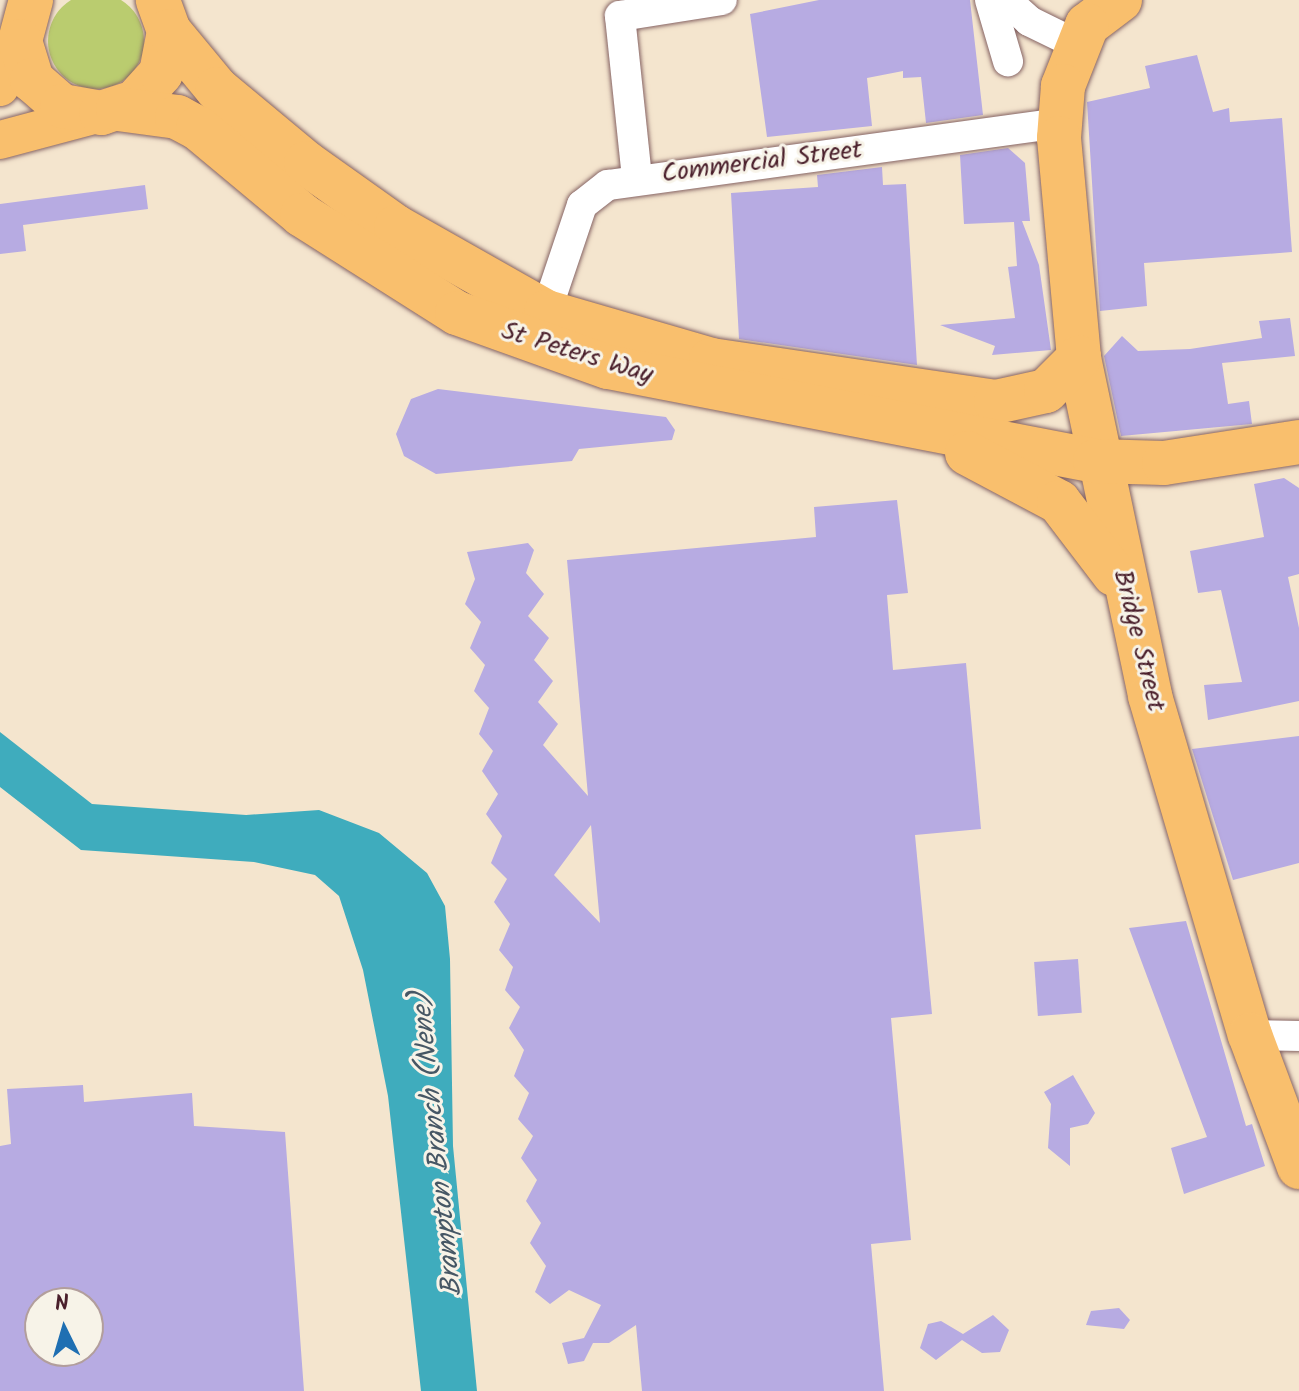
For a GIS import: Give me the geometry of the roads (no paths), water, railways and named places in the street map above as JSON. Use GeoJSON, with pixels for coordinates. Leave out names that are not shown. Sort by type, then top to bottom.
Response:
{"type":"FeatureCollection","features":[{"type":"Feature","properties":{"kind":"highway"},"geometry":{"type":"LineString","coordinates":[[109,111],[154,84],[163,11]]}},
{"type":"Feature","properties":{"kind":"highway","name":"St Peters Way"},"geometry":{"type":"LineString","coordinates":[[163,11],[217,89],[306,163],[423,243],[546,312],[711,360],[996,402],[1046,391],[1079,358]]}},
{"type":"Feature","properties":{"kind":"highway","name":"Bridge Street"},"geometry":{"type":"LineString","coordinates":[[1093,17],[1061,123],[1079,358],[1095,461],[1123,586],[1216,920],[1250,1035],[1299,1167]]}},
{"type":"Feature","properties":{"kind":"highway","name":"St Peters Way"},"geometry":{"type":"LineString","coordinates":[[14,39],[45,95],[109,111],[177,117],[198,128],[377,265],[526,342],[692,388],[882,419],[1095,461],[1164,463],[1299,442]]}},
{"type":"Feature","properties":{"kind":"highway"},"geometry":{"type":"LineString","coordinates":[[882,419],[1037,487],[1059,502],[1123,586]]}},
{"type":"Feature","properties":{"kind":"main road"},"geometry":{"type":"LineString","coordinates":[[0,140],[109,111]]}},
{"type":"Feature","properties":{"kind":"street"},"geometry":{"type":"LineString","coordinates":[[651,177],[620,16],[722,0]]}},
{"type":"Feature","properties":{"kind":"street"},"geometry":{"type":"LineString","coordinates":[[990,0],[1008,61]]}},
{"type":"Feature","properties":{"kind":"street"},"geometry":{"type":"LineString","coordinates":[[1006,0],[1029,21],[1093,17]]}},
{"type":"Feature","properties":{"kind":"street","name":"Commercial Street"},"geometry":{"type":"LineString","coordinates":[[546,312],[582,205],[608,185],[1061,123]]}},
{"type":"Feature","properties":{"kind":"street"},"geometry":{"type":"LineString","coordinates":[[1250,1035],[1299,1036]]}},
{"type":"Feature","properties":{"kind":"water","name":"Brampton Branch (Nene)"},"geometry":{"type":"Polygon","coordinates":[[[0,732],[92,804],[246,815],[319,810],[379,833],[427,873],[445,906],[450,959],[453,1146],[477,1391],[421,1391],[388,1096],[363,970],[339,896],[315,875],[254,862],[81,850],[0,787],[0,732]]]}}]}
